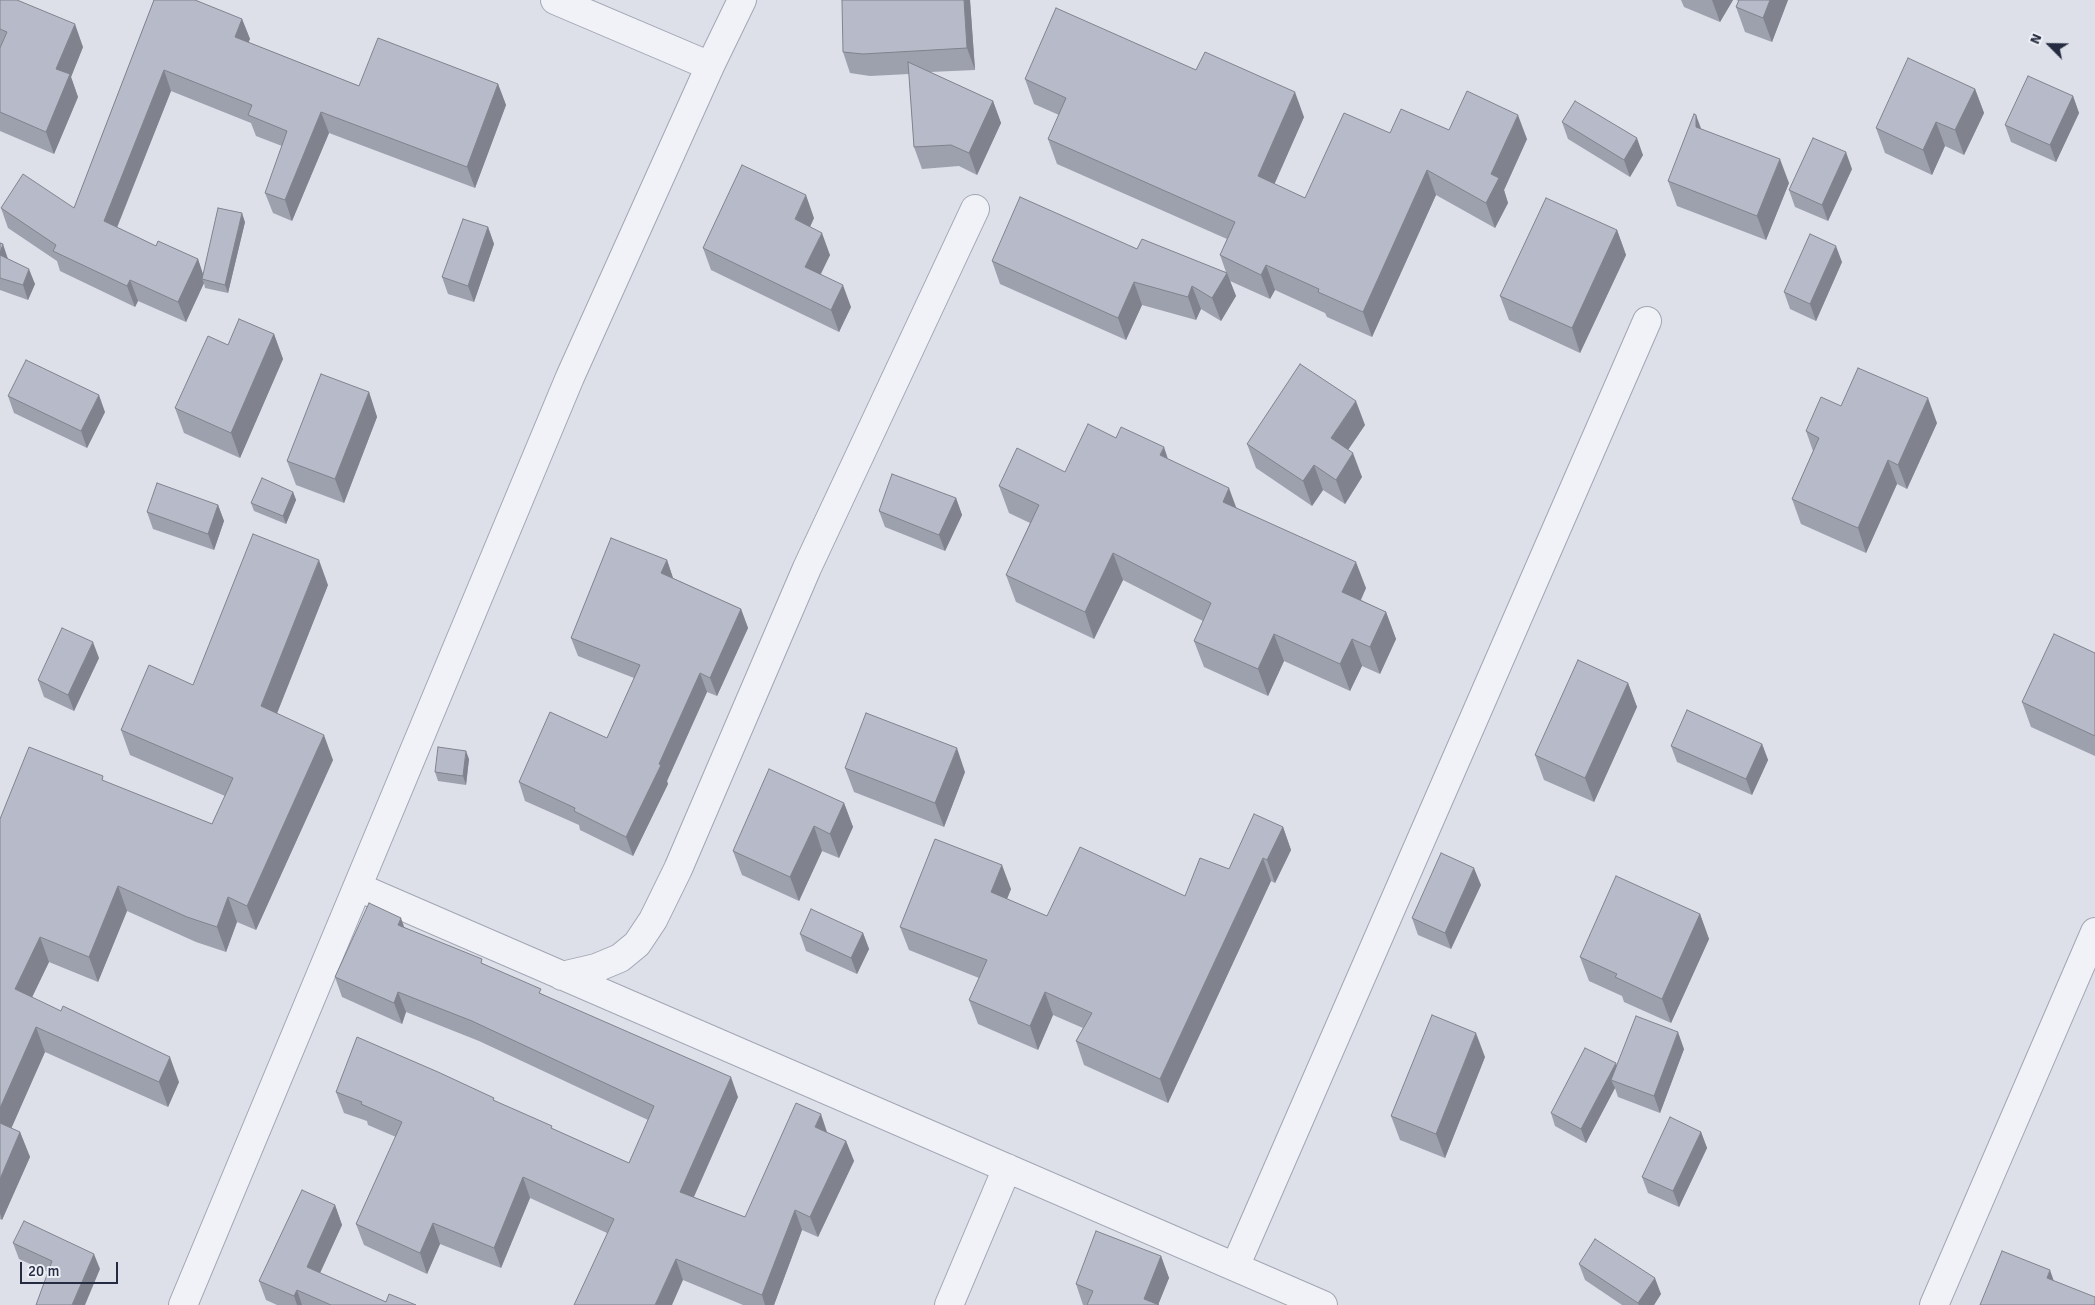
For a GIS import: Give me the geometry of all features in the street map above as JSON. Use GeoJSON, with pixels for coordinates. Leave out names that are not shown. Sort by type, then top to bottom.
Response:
{"type":"FeatureCollection","features":[{"type":"Feature","properties":{"kind":"street"},"geometry":{"type":"LineString","coordinates":[[556,0],[710,66]]}},
{"type":"Feature","properties":{"kind":"street"},"geometry":{"type":"LineString","coordinates":[[183,1305],[570,376],[710,66],[742,0]]}},
{"type":"Feature","properties":{"kind":"street"},"geometry":{"type":"LineString","coordinates":[[562,976],[596,968],[620,958],[637,944],[653,920],[678,869],[807,568],[975,209]]}},
{"type":"Feature","properties":{"kind":"street"},"geometry":{"type":"LineString","coordinates":[[1236,1267],[1647,321]]}},
{"type":"Feature","properties":{"kind":"street"},"geometry":{"type":"LineString","coordinates":[[358,887],[1323,1305]]}},
{"type":"Feature","properties":{"kind":"street"},"geometry":{"type":"LineString","coordinates":[[1934,1305],[2095,932]]}},
{"type":"Feature","properties":{"kind":"street"},"geometry":{"type":"LineString","coordinates":[[949,1305],[1007,1168]]}},
{"type":"Feature","properties":{"kind":"building"},"geometry":{"type":"Polygon","coordinates":[[[0,0],[17,0],[75,24],[56,69],[70,74],[46,132],[0,112],[0,48],[7,32],[0,29],[0,0]]]}},
{"type":"Feature","properties":{"kind":"building"},"geometry":{"type":"Polygon","coordinates":[[[154,0],[195,0],[242,19],[235,37],[359,86],[378,38],[498,84],[467,167],[321,112],[285,200],[265,193],[287,131],[248,115],[252,105],[164,70],[104,221],[156,246],[158,241],[198,259],[178,302],[130,280],[127,286],[53,251],[56,245],[1,208],[23,174],[74,208],[154,0]]]}},
{"type":"Feature","properties":{"kind":"building"},"geometry":{"type":"Polygon","coordinates":[[[842,0],[964,0],[967,48],[863,54],[843,52],[842,0]]]}},
{"type":"Feature","properties":{"kind":"building"},"geometry":{"type":"Polygon","coordinates":[[[1739,0],[1770,0],[1763,18],[1736,7],[1739,0]]]}},
{"type":"Feature","properties":{"kind":"building"},"geometry":{"type":"Polygon","coordinates":[[[1056,8],[1196,70],[1205,52],[1295,92],[1258,176],[1305,198],[1344,113],[1390,133],[1401,109],[1449,130],[1467,91],[1518,115],[1491,174],[1499,178],[1486,203],[1427,170],[1363,312],[1318,292],[1319,289],[1266,265],[1261,275],[1220,255],[1235,222],[1048,139],[1066,98],[1025,79],[1056,8]]]}},
{"type":"Feature","properties":{"kind":"building"},"geometry":{"type":"Polygon","coordinates":[[[1908,58],[1975,89],[1955,130],[1936,122],[1923,150],[1876,128],[1908,58]]]}},
{"type":"Feature","properties":{"kind":"building"},"geometry":{"type":"Polygon","coordinates":[[[908,62],[993,101],[969,153],[951,145],[914,147],[908,62]]]}},
{"type":"Feature","properties":{"kind":"building"},"geometry":{"type":"Polygon","coordinates":[[[2028,76],[2073,96],[2050,145],[2005,125],[2028,76]]]}},
{"type":"Feature","properties":{"kind":"building"},"geometry":{"type":"Polygon","coordinates":[[[1575,101],[1637,138],[1624,160],[1562,122],[1575,101]]]}},
{"type":"Feature","properties":{"kind":"building"},"geometry":{"type":"Polygon","coordinates":[[[1694,114],[1696,115],[1696,127],[1780,159],[1757,216],[1668,181],[1694,114]]]}},
{"type":"Feature","properties":{"kind":"building"},"geometry":{"type":"Polygon","coordinates":[[[1813,138],[1846,152],[1822,205],[1789,190],[1813,138]]]}},
{"type":"Feature","properties":{"kind":"building"},"geometry":{"type":"Polygon","coordinates":[[[742,165],[806,195],[795,219],[822,233],[805,267],[843,285],[831,310],[703,248],[742,165]]]}},
{"type":"Feature","properties":{"kind":"building"},"geometry":{"type":"Polygon","coordinates":[[[1020,197],[1137,249],[1142,239],[1227,273],[1212,298],[1192,286],[1188,297],[1134,282],[1118,318],[992,261],[1020,197]]]}},
{"type":"Feature","properties":{"kind":"building"},"geometry":{"type":"Polygon","coordinates":[[[1546,198],[1617,230],[1572,328],[1500,296],[1546,198]]]}},
{"type":"Feature","properties":{"kind":"building"},"geometry":{"type":"Polygon","coordinates":[[[218,208],[242,213],[225,285],[202,279],[218,208]]]}},
{"type":"Feature","properties":{"kind":"building"},"geometry":{"type":"Polygon","coordinates":[[[463,219],[488,227],[468,286],[442,277],[463,219]]]}},
{"type":"Feature","properties":{"kind":"building"},"geometry":{"type":"Polygon","coordinates":[[[1810,234],[1836,246],[1810,304],[1784,292],[1810,234]]]}},
{"type":"Feature","properties":{"kind":"building"},"geometry":{"type":"Polygon","coordinates":[[[0,255],[29,269],[23,285],[0,278],[0,255]]]}},
{"type":"Feature","properties":{"kind":"building"},"geometry":{"type":"Polygon","coordinates":[[[239,319],[274,334],[231,433],[175,408],[208,336],[228,345],[239,319]]]}},
{"type":"Feature","properties":{"kind":"building"},"geometry":{"type":"Polygon","coordinates":[[[26,360],[99,395],[81,431],[8,396],[26,360]]]}},
{"type":"Feature","properties":{"kind":"building"},"geometry":{"type":"Polygon","coordinates":[[[1300,364],[1356,401],[1331,438],[1353,453],[1336,480],[1314,465],[1303,481],[1247,444],[1300,364]]]}},
{"type":"Feature","properties":{"kind":"building"},"geometry":{"type":"Polygon","coordinates":[[[1858,368],[1928,398],[1898,465],[1888,460],[1858,528],[1792,499],[1819,438],[1806,431],[1821,397],[1841,406],[1858,368]]]}},
{"type":"Feature","properties":{"kind":"building"},"geometry":{"type":"Polygon","coordinates":[[[321,374],[369,392],[335,479],[287,461],[321,374]]]}},
{"type":"Feature","properties":{"kind":"building"},"geometry":{"type":"Polygon","coordinates":[[[1088,424],[1116,438],[1121,427],[1164,447],[1160,455],[1229,488],[1223,502],[1356,562],[1342,592],[1386,612],[1370,647],[1352,639],[1340,664],[1274,634],[1258,669],[1194,641],[1211,603],[1113,553],[1085,612],[1006,575],[1039,505],[999,486],[1017,448],[1065,472],[1088,424]]]}},
{"type":"Feature","properties":{"kind":"building"},"geometry":{"type":"Polygon","coordinates":[[[892,474],[956,498],[939,535],[879,511],[892,474]]]}},
{"type":"Feature","properties":{"kind":"building"},"geometry":{"type":"Polygon","coordinates":[[[262,478],[293,492],[283,516],[251,503],[262,478]]]}},
{"type":"Feature","properties":{"kind":"building"},"geometry":{"type":"Polygon","coordinates":[[[157,483],[218,505],[208,534],[147,512],[157,483]]]}},
{"type":"Feature","properties":{"kind":"building"},"geometry":{"type":"Polygon","coordinates":[[[253,534],[319,560],[261,706],[324,735],[247,906],[228,897],[217,927],[187,917],[118,886],[89,957],[40,937],[15,989],[61,1011],[63,1006],[170,1057],[159,1082],[36,1027],[0,1108],[0,819],[29,747],[103,776],[102,780],[212,824],[233,778],[121,730],[149,665],[193,685],[253,534]]]}},
{"type":"Feature","properties":{"kind":"building"},"geometry":{"type":"Polygon","coordinates":[[[611,538],[667,560],[661,573],[741,609],[710,678],[700,673],[659,764],[661,765],[626,837],[574,811],[575,808],[519,782],[550,712],[607,738],[640,665],[571,638],[611,538]]]}},
{"type":"Feature","properties":{"kind":"building"},"geometry":{"type":"Polygon","coordinates":[[[62,628],[93,642],[68,695],[38,680],[62,628]]]}},
{"type":"Feature","properties":{"kind":"building"},"geometry":{"type":"Polygon","coordinates":[[[2054,634],[2095,653],[2095,736],[2022,702],[2054,634]]]}},
{"type":"Feature","properties":{"kind":"building"},"geometry":{"type":"Polygon","coordinates":[[[1578,660],[1628,683],[1585,778],[1535,755],[1578,660]]]}},
{"type":"Feature","properties":{"kind":"building"},"geometry":{"type":"Polygon","coordinates":[[[1687,710],[1762,744],[1746,779],[1671,746],[1687,710]]]}},
{"type":"Feature","properties":{"kind":"building"},"geometry":{"type":"Polygon","coordinates":[[[866,713],[957,748],[935,803],[845,768],[866,713]]]}},
{"type":"Feature","properties":{"kind":"building"},"geometry":{"type":"Polygon","coordinates":[[[438,747],[466,751],[463,776],[435,772],[438,747]]]}},
{"type":"Feature","properties":{"kind":"building"},"geometry":{"type":"Polygon","coordinates":[[[769,769],[844,803],[830,834],[814,826],[790,877],[733,851],[769,769]]]}},
{"type":"Feature","properties":{"kind":"building"},"geometry":{"type":"Polygon","coordinates":[[[1254,814],[1283,827],[1267,860],[1263,858],[1160,1079],[1076,1041],[1092,1013],[1045,992],[1030,1026],[969,1000],[987,960],[900,927],[935,839],[1002,865],[991,892],[1047,916],[1080,847],[1185,896],[1200,858],[1229,869],[1254,814]]]}},
{"type":"Feature","properties":{"kind":"building"},"geometry":{"type":"Polygon","coordinates":[[[1441,853],[1474,868],[1445,933],[1412,918],[1441,853]]]}},
{"type":"Feature","properties":{"kind":"building"},"geometry":{"type":"Polygon","coordinates":[[[1616,876],[1700,914],[1662,999],[1615,977],[1617,974],[1580,957],[1616,876]]]}},
{"type":"Feature","properties":{"kind":"building"},"geometry":{"type":"Polygon","coordinates":[[[369,903],[401,918],[398,925],[482,959],[481,963],[541,989],[539,993],[731,1077],[680,1192],[745,1217],[796,1103],[821,1114],[815,1127],[846,1141],[810,1217],[795,1210],[762,1295],[676,1259],[655,1305],[574,1305],[614,1219],[523,1177],[494,1248],[433,1223],[420,1253],[356,1224],[402,1122],[361,1104],[362,1102],[336,1092],[357,1037],[438,1072],[494,1098],[493,1100],[552,1126],[551,1128],[629,1163],[654,1106],[472,1021],[398,992],[394,1003],[335,977],[369,903]]]}},
{"type":"Feature","properties":{"kind":"building"},"geometry":{"type":"Polygon","coordinates":[[[811,909],[863,933],[851,958],[800,934],[811,909]]]}},
{"type":"Feature","properties":{"kind":"building"},"geometry":{"type":"Polygon","coordinates":[[[1432,1015],[1476,1033],[1436,1134],[1391,1116],[1432,1015]]]}},
{"type":"Feature","properties":{"kind":"building"},"geometry":{"type":"Polygon","coordinates":[[[1636,1016],[1678,1032],[1654,1096],[1611,1080],[1636,1016]]]}},
{"type":"Feature","properties":{"kind":"building"},"geometry":{"type":"Polygon","coordinates":[[[1585,1048],[1616,1063],[1581,1129],[1551,1113],[1585,1048]]]}},
{"type":"Feature","properties":{"kind":"building"},"geometry":{"type":"Polygon","coordinates":[[[1670,1117],[1701,1132],[1673,1191],[1642,1177],[1670,1117]]]}},
{"type":"Feature","properties":{"kind":"building"},"geometry":{"type":"Polygon","coordinates":[[[0,1123],[20,1132],[0,1179],[0,1123]]]}},
{"type":"Feature","properties":{"kind":"building"},"geometry":{"type":"Polygon","coordinates":[[[302,1190],[335,1205],[307,1267],[386,1302],[389,1294],[416,1305],[331,1305],[297,1290],[294,1296],[259,1281],[302,1190]]]}},
{"type":"Feature","properties":{"kind":"building"},"geometry":{"type":"Polygon","coordinates":[[[24,1221],[94,1254],[72,1305],[36,1305],[52,1261],[13,1243],[24,1221]]]}},
{"type":"Feature","properties":{"kind":"building"},"geometry":{"type":"Polygon","coordinates":[[[1096,1231],[1161,1256],[1144,1299],[1159,1305],[1087,1305],[1093,1291],[1076,1284],[1096,1231]]]}},
{"type":"Feature","properties":{"kind":"building"},"geometry":{"type":"Polygon","coordinates":[[[1595,1239],[1655,1278],[1638,1303],[1579,1264],[1595,1239]]]}},
{"type":"Feature","properties":{"kind":"building"},"geometry":{"type":"Polygon","coordinates":[[[2002,1251],[2050,1270],[2047,1278],[2095,1297],[2095,1305],[1980,1305],[2002,1251]]]}}]}
